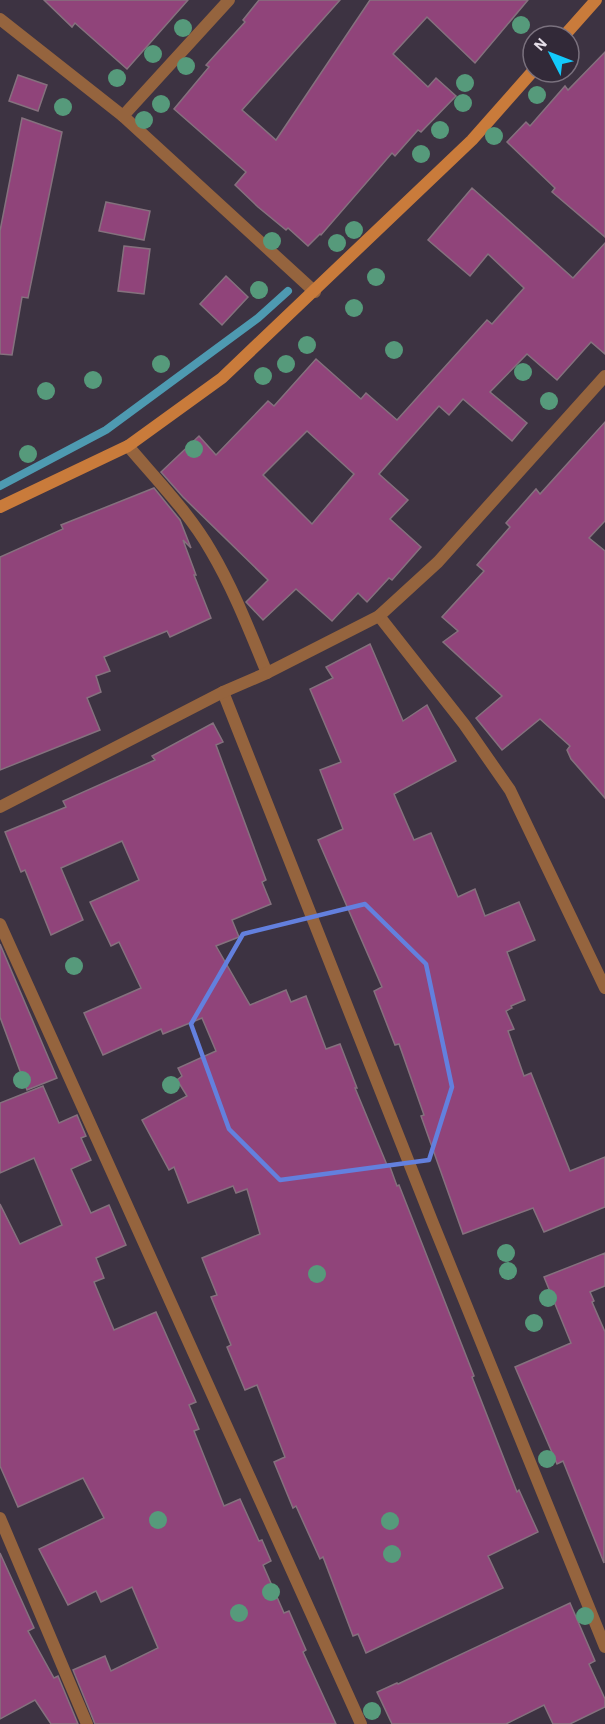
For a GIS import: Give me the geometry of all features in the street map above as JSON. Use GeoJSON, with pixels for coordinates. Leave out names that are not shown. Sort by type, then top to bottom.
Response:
{"type":"FeatureCollection","features":[{"type":"Feature","properties":{"kind":"street"},"geometry":{"type":"LineString","coordinates":[[123,116],[229,0]]}},
{"type":"Feature","properties":{"kind":"street"},"geometry":{"type":"LineString","coordinates":[[575,24],[596,0]]}},
{"type":"Feature","properties":{"kind":"street"},"geometry":{"type":"LineString","coordinates":[[0,19],[123,116],[315,292]]}},
{"type":"Feature","properties":{"kind":"street"},"geometry":{"type":"LineString","coordinates":[[0,507],[128,446],[222,378],[315,292],[472,140],[522,84]]}},
{"type":"Feature","properties":{"kind":"street"},"geometry":{"type":"LineString","coordinates":[[0,807],[223,692],[267,673],[379,616],[438,562],[605,376]]}},
{"type":"Feature","properties":{"kind":"street"},"geometry":{"type":"LineString","coordinates":[[128,446],[175,501],[211,549],[267,673]]}},
{"type":"Feature","properties":{"kind":"street"},"geometry":{"type":"LineString","coordinates":[[379,616],[464,724],[510,790],[605,988]]}},
{"type":"Feature","properties":{"kind":"street"},"geometry":{"type":"LineString","coordinates":[[223,692],[432,1221],[605,1647]]}},
{"type":"Feature","properties":{"kind":"street"},"geometry":{"type":"LineString","coordinates":[[0,924],[361,1724]]}},
{"type":"Feature","properties":{"kind":"street"},"geometry":{"type":"LineString","coordinates":[[0,1518],[87,1724]]}},
{"type":"Feature","properties":{"kind":"highlighted area"},"geometry":{"type":"Polygon","coordinates":[[[365,904],[426,964],[452,1087],[429,1160],[280,1180],[229,1129],[191,1024],[243,934],[365,904]]]}},
{"type":"Feature","properties":{"kind":"building"},"geometry":{"type":"Polygon","coordinates":[[[44,0],[188,0],[127,69],[75,23],[72,27],[44,0]]]}},
{"type":"Feature","properties":{"kind":"building"},"geometry":{"type":"Polygon","coordinates":[[[259,0],[340,0],[242,110],[276,140],[370,0],[528,0],[475,63],[427,17],[393,54],[428,87],[436,78],[456,96],[421,132],[418,130],[395,156],[392,153],[321,235],[308,246],[288,228],[286,230],[258,207],[235,185],[246,172],[174,109],[209,67],[206,65],[245,22],[243,20],[259,0]]]}},
{"type":"Feature","properties":{"kind":"building"},"geometry":{"type":"Polygon","coordinates":[[[605,52],[605,237],[552,192],[555,188],[507,142],[526,122],[530,126],[565,86],[568,90],[574,84],[581,84],[581,77],[605,52]]]}},
{"type":"Feature","properties":{"kind":"building"},"geometry":{"type":"Polygon","coordinates":[[[18,75],[47,85],[38,111],[9,101],[18,75]]]}},
{"type":"Feature","properties":{"kind":"building"},"geometry":{"type":"Polygon","coordinates":[[[22,118],[62,132],[28,298],[22,297],[12,355],[0,354],[0,231],[22,118]]]}},
{"type":"Feature","properties":{"kind":"building"},"geometry":{"type":"Polygon","coordinates":[[[472,188],[573,278],[605,243],[605,354],[591,342],[557,380],[527,354],[490,392],[527,423],[512,441],[463,399],[449,415],[439,406],[379,474],[408,500],[390,519],[421,547],[392,580],[389,578],[367,602],[358,593],[332,621],[296,589],[263,620],[246,602],[268,580],[183,497],[161,472],[199,436],[216,455],[268,401],[274,406],[316,359],[361,399],[366,393],[397,420],[487,320],[492,324],[524,288],[488,254],[470,276],[428,240],[472,188]],[[307,431],[263,475],[312,524],[354,474],[307,431]]]}},
{"type":"Feature","properties":{"kind":"building"},"geometry":{"type":"Polygon","coordinates":[[[106,202],[150,211],[144,240],[99,231],[106,202]]]}},
{"type":"Feature","properties":{"kind":"building"},"geometry":{"type":"Polygon","coordinates":[[[124,246],[150,249],[144,294],[118,291],[124,246]]]}},
{"type":"Feature","properties":{"kind":"building"},"geometry":{"type":"Polygon","coordinates":[[[226,276],[248,297],[222,325],[200,304],[226,276]]]}},
{"type":"Feature","properties":{"kind":"building"},"geometry":{"type":"Polygon","coordinates":[[[605,422],[605,521],[589,538],[605,551],[605,798],[571,759],[567,750],[570,746],[540,719],[502,750],[476,718],[502,696],[443,642],[458,631],[442,617],[484,571],[477,565],[510,527],[506,523],[536,489],[540,494],[605,422]]]}},
{"type":"Feature","properties":{"kind":"building"},"geometry":{"type":"Polygon","coordinates":[[[154,488],[180,520],[191,548],[183,540],[196,575],[194,575],[211,618],[170,637],[167,631],[104,657],[110,671],[96,676],[101,692],[87,698],[100,730],[0,770],[0,557],[63,529],[61,525],[154,488]]]}},
{"type":"Feature","properties":{"kind":"building"},"geometry":{"type":"Polygon","coordinates":[[[370,644],[403,721],[427,705],[456,761],[394,794],[414,840],[431,833],[458,897],[475,889],[485,916],[519,902],[535,940],[507,952],[525,1000],[511,1006],[512,1008],[506,1011],[514,1029],[508,1031],[524,1076],[531,1073],[570,1171],[605,1157],[605,1207],[544,1232],[533,1208],[463,1234],[421,1116],[424,1115],[399,1044],[395,1045],[374,991],[382,987],[318,840],[343,829],[320,770],[341,762],[310,689],[333,678],[326,667],[370,644]]]}},
{"type":"Feature","properties":{"kind":"building"},"geometry":{"type":"Polygon","coordinates":[[[213,723],[223,742],[216,745],[266,880],[262,882],[271,904],[232,920],[239,937],[216,946],[250,1005],[286,990],[291,1002],[306,996],[326,1049],[340,1044],[357,1088],[355,1088],[387,1165],[389,1164],[397,1186],[399,1185],[517,1492],[519,1490],[538,1532],[488,1556],[503,1588],[366,1653],[358,1634],[353,1636],[323,1557],[320,1559],[296,1506],[293,1508],[274,1462],[285,1457],[257,1385],[245,1390],[227,1347],[231,1345],[211,1297],[217,1295],[202,1258],[260,1234],[247,1189],[236,1193],[233,1186],[188,1203],[174,1167],[169,1170],[142,1120],[187,1096],[177,1080],[182,1076],[178,1068],[216,1051],[202,1018],[163,1034],[161,1029],[103,1055],[84,1013],[141,988],[119,942],[111,946],[90,902],[139,880],[122,841],[61,868],[83,920],[51,935],[25,870],[21,872],[5,832],[66,807],[63,801],[155,760],[152,756],[213,723]]]}},
{"type":"Feature","properties":{"kind":"building"},"geometry":{"type":"Polygon","coordinates":[[[0,944],[57,1078],[27,1090],[0,1017],[0,944]]]}},
{"type":"Feature","properties":{"kind":"building"},"geometry":{"type":"Polygon","coordinates":[[[43,1086],[59,1123],[77,1115],[86,1136],[81,1138],[91,1160],[71,1169],[91,1213],[109,1205],[126,1245],[96,1258],[104,1278],[94,1282],[114,1330],[156,1312],[196,1402],[189,1405],[199,1429],[194,1431],[224,1506],[240,1499],[259,1541],[262,1540],[271,1561],[263,1565],[284,1613],[289,1611],[306,1650],[303,1652],[336,1724],[95,1724],[73,1670],[105,1656],[111,1671],[158,1648],[132,1587],[101,1602],[96,1591],[68,1605],[39,1549],[104,1518],[83,1478],[18,1507],[0,1466],[0,1204],[20,1244],[62,1225],[34,1158],[0,1173],[0,1103],[43,1086]]]}},
{"type":"Feature","properties":{"kind":"building"},"geometry":{"type":"Polygon","coordinates":[[[605,1253],[605,1286],[590,1292],[605,1332],[604,1563],[563,1461],[557,1464],[515,1367],[571,1343],[544,1277],[605,1253]]]}},
{"type":"Feature","properties":{"kind":"building"},"geometry":{"type":"Polygon","coordinates":[[[0,1553],[34,1628],[28,1631],[54,1678],[58,1676],[78,1724],[51,1724],[35,1700],[0,1719],[0,1553]]]}},
{"type":"Feature","properties":{"kind":"building"},"geometry":{"type":"Polygon","coordinates":[[[570,1603],[595,1661],[589,1664],[605,1699],[605,1707],[570,1724],[553,1724],[544,1705],[506,1724],[392,1724],[377,1692],[570,1603]]]}},
{"type":"Feature","properties":{"kind":"waterway"},"geometry":{"type":"LineString","coordinates":[[0,486],[106,430],[258,318],[288,291]]}}]}
